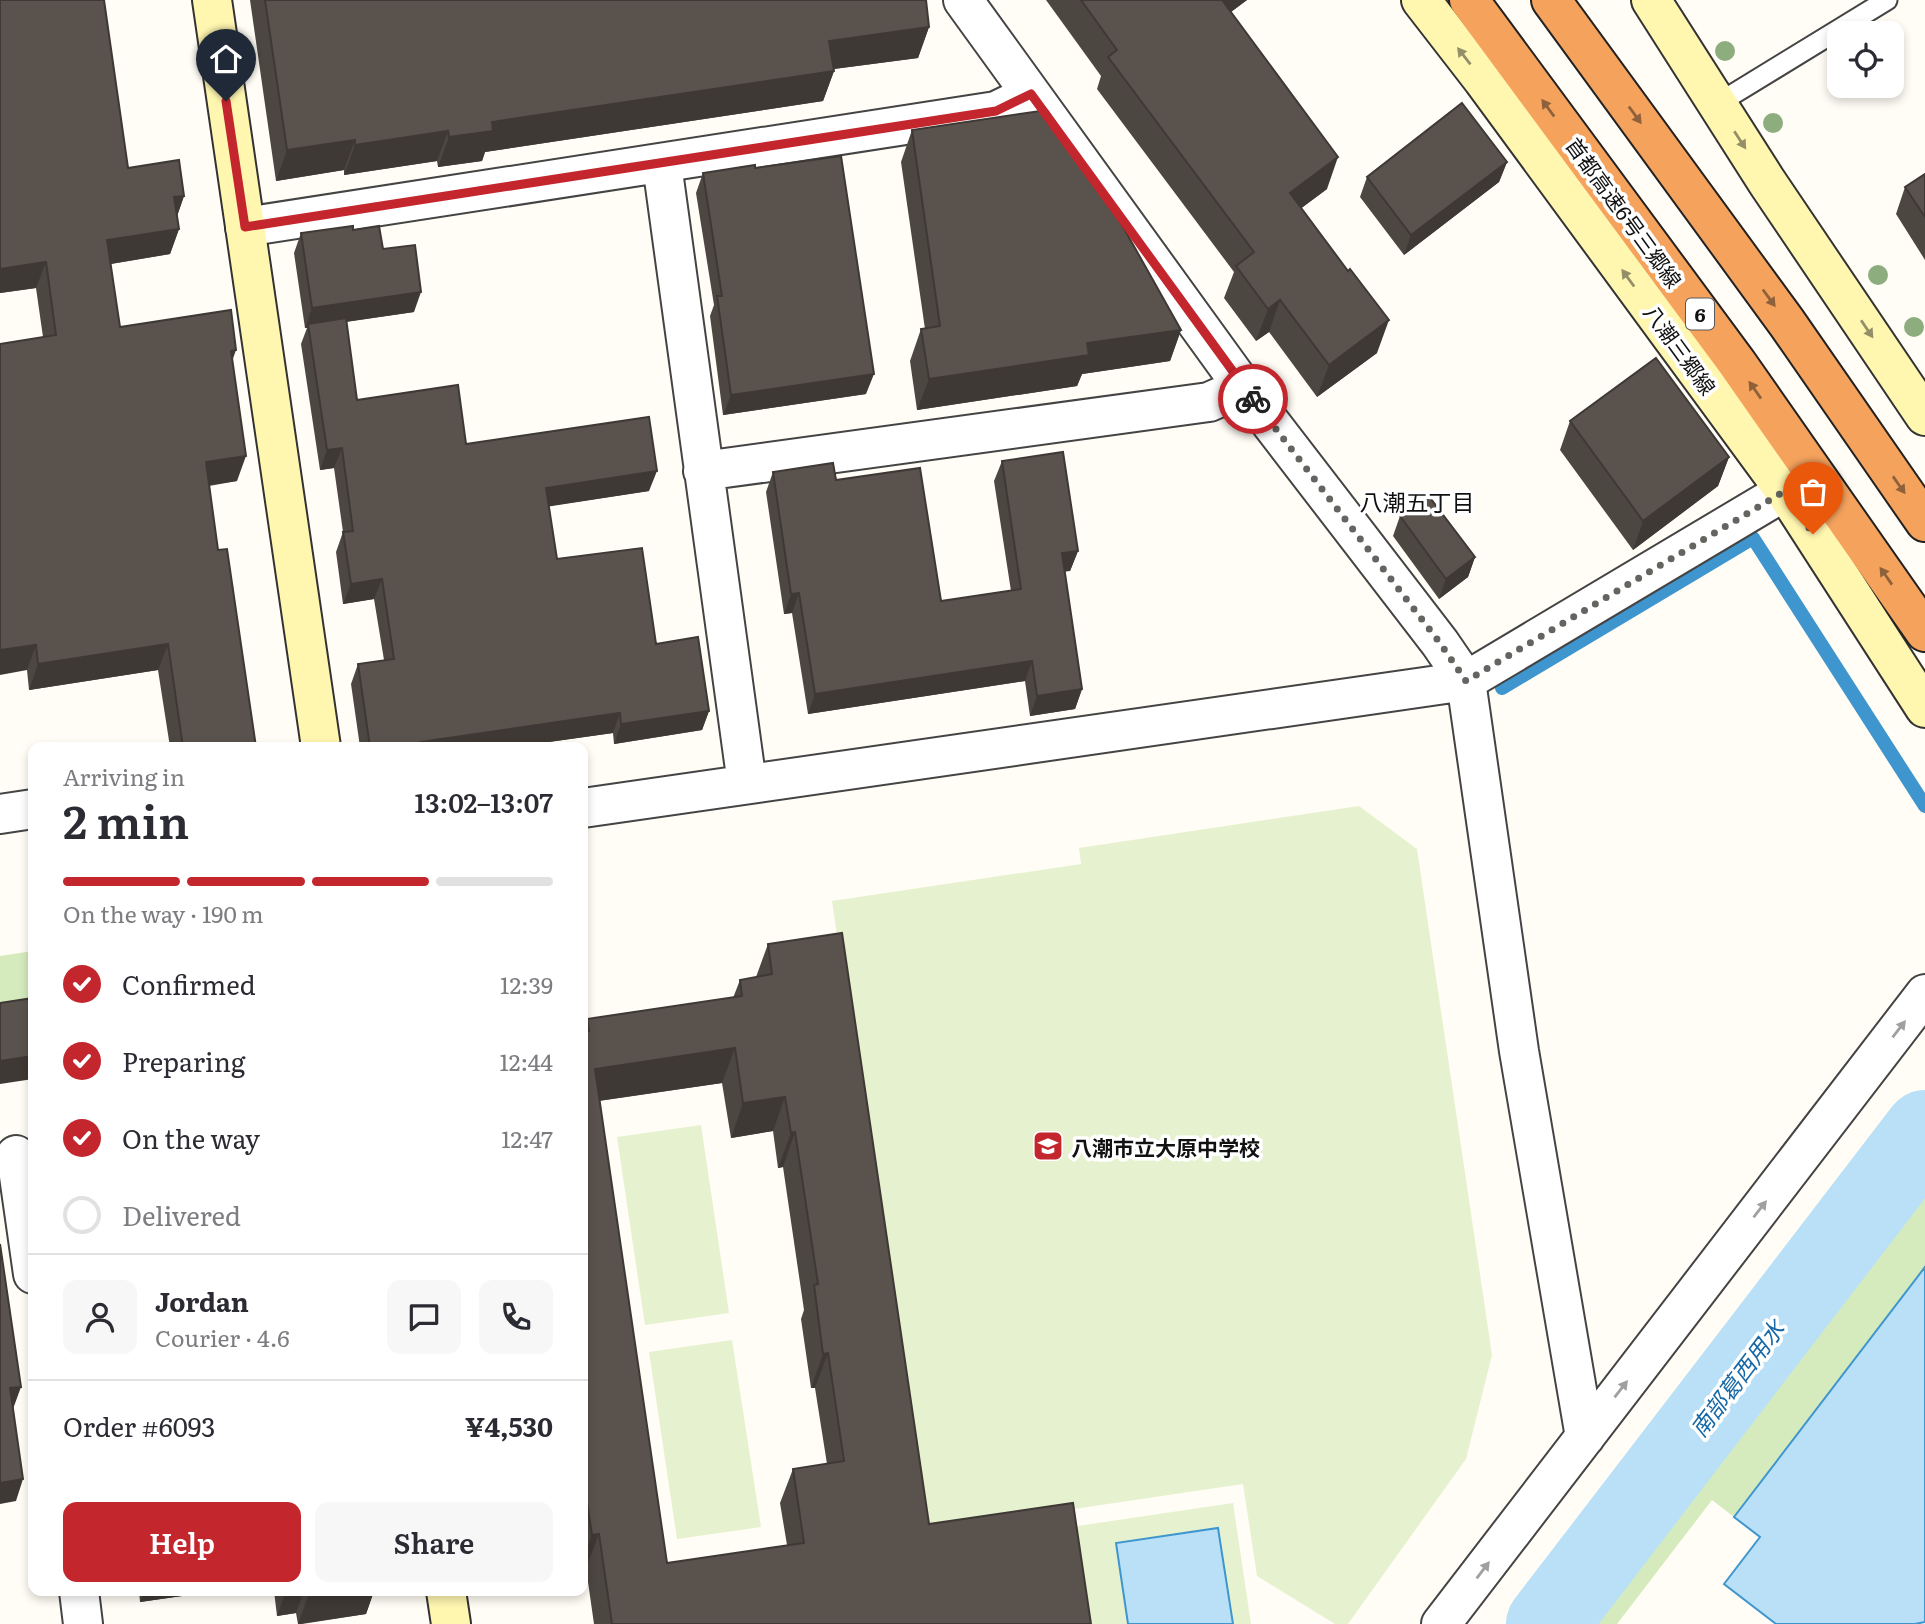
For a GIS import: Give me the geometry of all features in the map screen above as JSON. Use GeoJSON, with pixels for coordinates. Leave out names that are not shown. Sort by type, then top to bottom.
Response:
{"type":"FeatureCollection","features":[{"type":"Feature","properties":{"kind":"highway","name":"首都高速6号三郷線"},"geometry":{"type":"LineString","coordinates":[[1469,0],[1737,363],[1925,632]]}},
{"type":"Feature","properties":{"kind":"highway"},"geometry":{"type":"LineString","coordinates":[[1551,0],[1787,323],[1925,522]]}},
{"type":"Feature","properties":{"kind":"main road"},"geometry":{"type":"LineString","coordinates":[[212,0],[320,742]]}},
{"type":"Feature","properties":{"kind":"main road","name":"八潮三郷線"},"geometry":{"type":"LineString","coordinates":[[1421,0],[1785,491],[1925,708]]}},
{"type":"Feature","properties":{"kind":"main road"},"geometry":{"type":"LineString","coordinates":[[1651,0],[1768,182],[1925,415]]}},
{"type":"Feature","properties":{"kind":"street"},"geometry":{"type":"LineString","coordinates":[[963,0],[1243,387],[1440,643],[1466,681],[1519,1051],[1584,1437]]}},
{"type":"Feature","properties":{"kind":"street"},"geometry":{"type":"LineString","coordinates":[[245,227],[996,111],[1031,94]]}},
{"type":"Feature","properties":{"kind":"street"},"geometry":{"type":"LineString","coordinates":[[662,164],[747,784]]}},
{"type":"Feature","properties":{"kind":"street"},"geometry":{"type":"LineString","coordinates":[[703,471],[1209,402],[1243,387]]}},
{"type":"Feature","properties":{"kind":"street"},"geometry":{"type":"LineString","coordinates":[[588,807],[1466,681],[1785,491]]}},
{"type":"Feature","properties":{"kind":"street"},"geometry":{"type":"LineString","coordinates":[[0,814],[28,810]]}},
{"type":"Feature","properties":{"kind":"street"},"geometry":{"type":"LineString","coordinates":[[1441,1624],[1925,994]]}},
{"type":"Feature","properties":{"kind":"street"},"geometry":{"type":"LineString","coordinates":[[16,1155],[28,1239]]}},
{"type":"Feature","properties":{"kind":"street"},"geometry":{"type":"LineString","coordinates":[[80,1596],[83,1624]]}},
{"type":"Feature","properties":{"kind":"lane"},"geometry":{"type":"LineString","coordinates":[[1717,104],[1887,0]]}},
{"type":"Feature","properties":{"kind":"green space"},"geometry":{"type":"Polygon","coordinates":[[[1359,806],[1417,849],[1492,1355],[1466,1459],[1348,1624],[1335,1624],[1257,1576],[1243,1484],[925,1531],[832,901],[1081,864],[1079,848],[1359,806]]]}},
{"type":"Feature","properties":{"kind":"green space"},"geometry":{"type":"Polygon","coordinates":[[[28,952],[28,1009],[0,1012],[0,956],[28,952]]]}},
{"type":"Feature","properties":{"kind":"green space"},"geometry":{"type":"Polygon","coordinates":[[[701,1125],[729,1313],[645,1325],[617,1137],[701,1125]]]}},
{"type":"Feature","properties":{"kind":"green space"},"geometry":{"type":"Polygon","coordinates":[[[1925,1168],[1925,1267],[1734,1517],[1712,1500],[1617,1624],[1578,1624],[1925,1168]]]}},
{"type":"Feature","properties":{"kind":"green space"},"geometry":{"type":"Polygon","coordinates":[[[732,1340],[761,1527],[677,1539],[649,1352],[732,1340]]]}},
{"type":"Feature","properties":{"kind":"green space"},"geometry":{"type":"Polygon","coordinates":[[[1233,1503],[1251,1624],[1086,1624],[1071,1527],[1233,1503]]]}},
{"type":"Feature","properties":{"kind":"water"},"geometry":{"type":"Polygon","coordinates":[[[1925,1267],[1925,1622],[1776,1624],[1724,1584],[1760,1537],[1734,1517],[1925,1267]]]}},
{"type":"Feature","properties":{"kind":"water"},"geometry":{"type":"Polygon","coordinates":[[[1218,1528],[1233,1624],[1128,1624],[1116,1543],[1218,1528]]]}},
{"type":"Feature","properties":{"kind":"building"},"geometry":{"type":"Polygon","coordinates":[[[0,0],[104,0],[128,168],[179,160],[184,196],[174,197],[179,229],[107,240],[120,327],[231,310],[236,350],[231,351],[246,456],[206,462],[218,550],[227,549],[255,742],[182,742],[168,644],[38,664],[36,645],[0,650],[0,344],[56,335],[46,262],[0,269],[0,0]]]}},
{"type":"Feature","properties":{"kind":"building"},"geometry":{"type":"Polygon","coordinates":[[[265,0],[926,0],[929,27],[829,41],[834,71],[492,122],[493,131],[449,137],[448,131],[355,145],[355,140],[287,150],[265,0]]]}},
{"type":"Feature","properties":{"kind":"building"},"geometry":{"type":"Polygon","coordinates":[[[1081,0],[1222,0],[1338,157],[1290,193],[1348,271],[1350,269],[1389,320],[1329,365],[1280,300],[1268,309],[1236,266],[1254,252],[1108,57],[1117,50],[1081,0]]]}},
{"type":"Feature","properties":{"kind":"building"},"geometry":{"type":"Polygon","coordinates":[[[1462,103],[1507,162],[1411,235],[1367,177],[1462,103]]]}},
{"type":"Feature","properties":{"kind":"building"},"geometry":{"type":"Polygon","coordinates":[[[1047,110],[1108,200],[1181,330],[1087,343],[1089,355],[929,379],[921,329],[940,326],[912,130],[1047,110]]]}},
{"type":"Feature","properties":{"kind":"building"},"geometry":{"type":"Polygon","coordinates":[[[841,156],[874,374],[731,395],[717,296],[722,296],[703,173],[841,156]]]}},
{"type":"Feature","properties":{"kind":"building"},"geometry":{"type":"Polygon","coordinates":[[[1925,174],[1925,217],[1905,187],[1925,174]]]}},
{"type":"Feature","properties":{"kind":"building"},"geometry":{"type":"Polygon","coordinates":[[[353,226],[353,230],[379,226],[383,249],[415,245],[421,292],[312,308],[301,233],[353,226]]]}},
{"type":"Feature","properties":{"kind":"building"},"geometry":{"type":"Polygon","coordinates":[[[346,318],[357,400],[458,385],[466,444],[649,417],[657,471],[546,488],[557,559],[642,548],[656,644],[698,637],[709,711],[621,724],[620,713],[420,742],[369,742],[358,664],[394,659],[382,579],[351,584],[343,532],[353,531],[342,448],[327,450],[308,324],[346,318]]]}},
{"type":"Feature","properties":{"kind":"building"},"geometry":{"type":"Polygon","coordinates":[[[1656,358],[1729,457],[1643,521],[1570,421],[1656,358]]]}},
{"type":"Feature","properties":{"kind":"building"},"geometry":{"type":"Polygon","coordinates":[[[1063,452],[1078,551],[1062,553],[1082,689],[1037,696],[1032,661],[815,694],[799,593],[791,594],[773,472],[833,463],[836,480],[920,468],[941,601],[1021,589],[1002,461],[1063,452]]]}},
{"type":"Feature","properties":{"kind":"building"},"geometry":{"type":"Polygon","coordinates":[[[1428,495],[1475,557],[1446,579],[1400,516],[1428,495]]]}},
{"type":"Feature","properties":{"kind":"building"},"geometry":{"type":"Polygon","coordinates":[[[842,933],[929,1524],[1073,1503],[1091,1624],[612,1624],[599,1534],[592,1535],[588,1509],[588,1019],[742,996],[740,980],[772,974],[768,944],[842,933]],[[735,1048],[595,1069],[667,1563],[804,1543],[793,1469],[844,1461],[828,1353],[823,1354],[814,1285],[818,1284],[795,1132],[791,1133],[785,1097],[743,1103],[735,1048]]]}},
{"type":"Feature","properties":{"kind":"building"},"geometry":{"type":"Polygon","coordinates":[[[28,999],[28,1057],[0,1061],[0,1003],[28,999]]]}},
{"type":"Feature","properties":{"kind":"building"},"geometry":{"type":"Polygon","coordinates":[[[0,1244],[21,1387],[10,1388],[23,1479],[0,1483],[0,1244]]]}},
{"type":"Feature","properties":{"kind":"waterway"},"geometry":{"type":"LineString","coordinates":[[1502,688],[1753,538],[1925,806]]}},
{"type":"Feature","properties":{"kind":"waterway","name":"南部葛西用水"},"geometry":{"type":"LineString","coordinates":[[1547,1624],[1925,1131]]}},
{"type":"Feature","properties":{"kind":"waterway","name":"南部葛西用水"},"geometry":{"type":"LineString","coordinates":[[1550,1621],[1554,1624]]}},
{"type":"Feature","properties":{"kind":"way so far"},"geometry":{"type":"LineString","coordinates":[[1253,399],[1440,643],[1466,681],[1785,491],[1813,534]]}},
{"type":"Feature","properties":{"kind":"place","name":"八潮市立大原中学校"},"geometry":{"type":"Point","coordinates":[1048,1146]}},
{"type":"Feature","properties":{"kind":"district","name":"八潮五丁目"},"geometry":{"type":"Point","coordinates":[1417,501]}},
{"type":"Feature","properties":{"kind":"route"},"geometry":{"type":"LineString","coordinates":[[226,101],[245,227],[996,111],[1031,94],[1253,399]]}}]}
